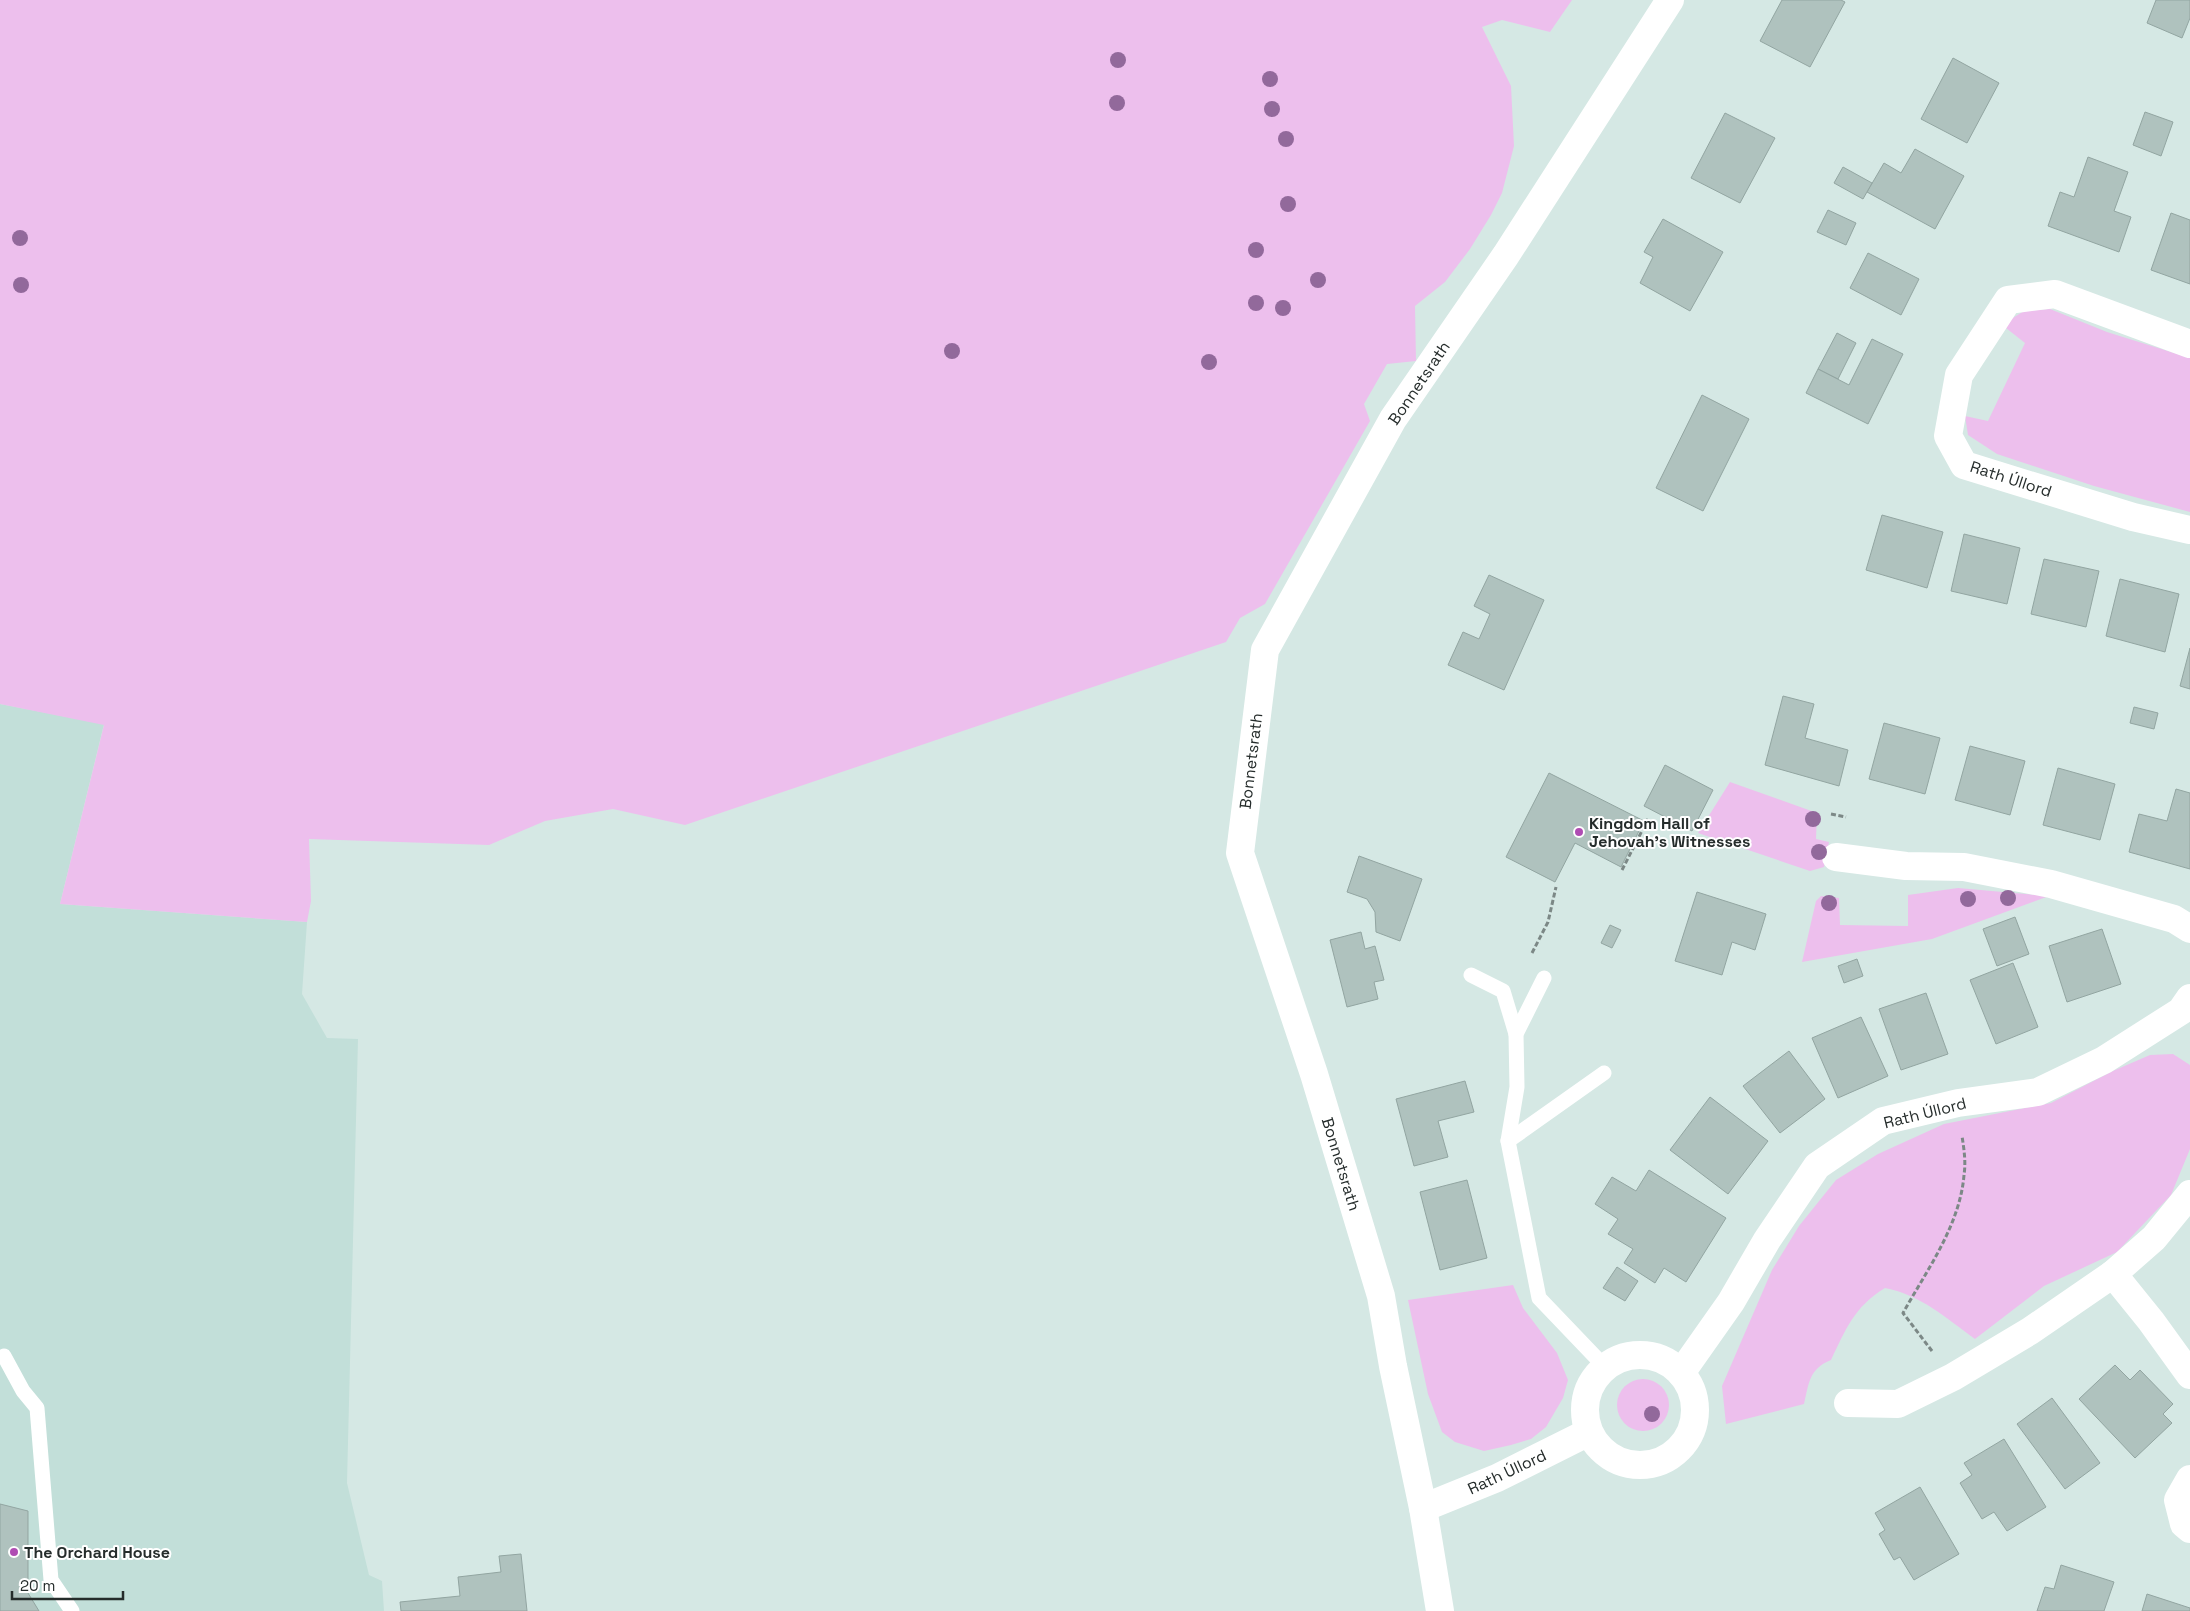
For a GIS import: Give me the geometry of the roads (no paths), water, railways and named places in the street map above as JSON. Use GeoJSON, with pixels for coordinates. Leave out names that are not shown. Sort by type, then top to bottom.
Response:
{"type":"FeatureCollection","features":[{"type":"Feature","properties":{"kind":"street","name":"Bonnetsrath"},"geometry":{"type":"LineString","coordinates":[[1440,1611],[1423,1508],[1393,1366],[1381,1296],[1314,1074],[1240,853],[1265,650],[1393,419],[1506,255],[1670,0]]}},
{"type":"Feature","properties":{"kind":"street","name":"Rath Úllord"},"geometry":{"type":"LineString","coordinates":[[2190,344],[2055,294],[2008,300],[1959,374],[1948,436],[1964,465],[2133,517],[2190,530]]}},
{"type":"Feature","properties":{"kind":"street"},"geometry":{"type":"LineString","coordinates":[[1836,857],[1906,866],[1964,867],[2051,884],[2174,919],[2190,929]]}},
{"type":"Feature","properties":{"kind":"street","name":"Rath Úllord"},"geometry":{"type":"LineString","coordinates":[[1681,1373],[1731,1302],[1767,1240],[1818,1166],[1883,1121],[1958,1103],[2038,1092],[2104,1060],[2187,1011]]}},
{"type":"Feature","properties":{"kind":"street"},"geometry":{"type":"LineString","coordinates":[[1848,1403],[1898,1404],[1953,1377],[2030,1331],[2113,1274],[2154,1238],[2190,1194]]}},
{"type":"Feature","properties":{"kind":"street"},"geometry":{"type":"LineString","coordinates":[[2113,1274],[2151,1321],[2190,1375]]}},
{"type":"Feature","properties":{"kind":"street"},"geometry":{"type":"LineString","coordinates":[[1635,1355],[1652,1356],[1668,1362],[1681,1373],[1691,1389],[1696,1408],[1693,1427],[1684,1444],[1669,1457],[1652,1464],[1633,1465],[1615,1459],[1599,1447],[1589,1432],[1585,1415],[1586,1398],[1593,1381],[1605,1367],[1619,1358],[1635,1355]]}},
{"type":"Feature","properties":{"kind":"street","name":"Rath Úllord"},"geometry":{"type":"LineString","coordinates":[[1423,1508],[1497,1478],[1589,1432]]}},
{"type":"Feature","properties":{"kind":"street"},"geometry":{"type":"LineString","coordinates":[[2190,1479],[2178,1500],[2184,1524],[2190,1529]]}},
{"type":"Feature","properties":{"kind":"lane"},"geometry":{"type":"LineString","coordinates":[[1471,975],[1503,991],[1516,1034],[1517,1087],[1508,1142],[1539,1298],[1605,1367]]}},
{"type":"Feature","properties":{"kind":"lane"},"geometry":{"type":"LineString","coordinates":[[1516,1034],[1544,978]]}},
{"type":"Feature","properties":{"kind":"lane"},"geometry":{"type":"LineString","coordinates":[[1508,1142],[1604,1073]]}},
{"type":"Feature","properties":{"kind":"lane"},"geometry":{"type":"LineString","coordinates":[[4,1356],[23,1390],[37,1408],[51,1580],[72,1611]]}},
{"type":"Feature","properties":{"kind":"place","name":"Kingdom Hall of Jehovah's Witnesses"},"geometry":{"type":"Point","coordinates":[1579,832]}},
{"type":"Feature","properties":{"kind":"place","name":"The Orchard House"},"geometry":{"type":"Point","coordinates":[14,1552]}}]}
